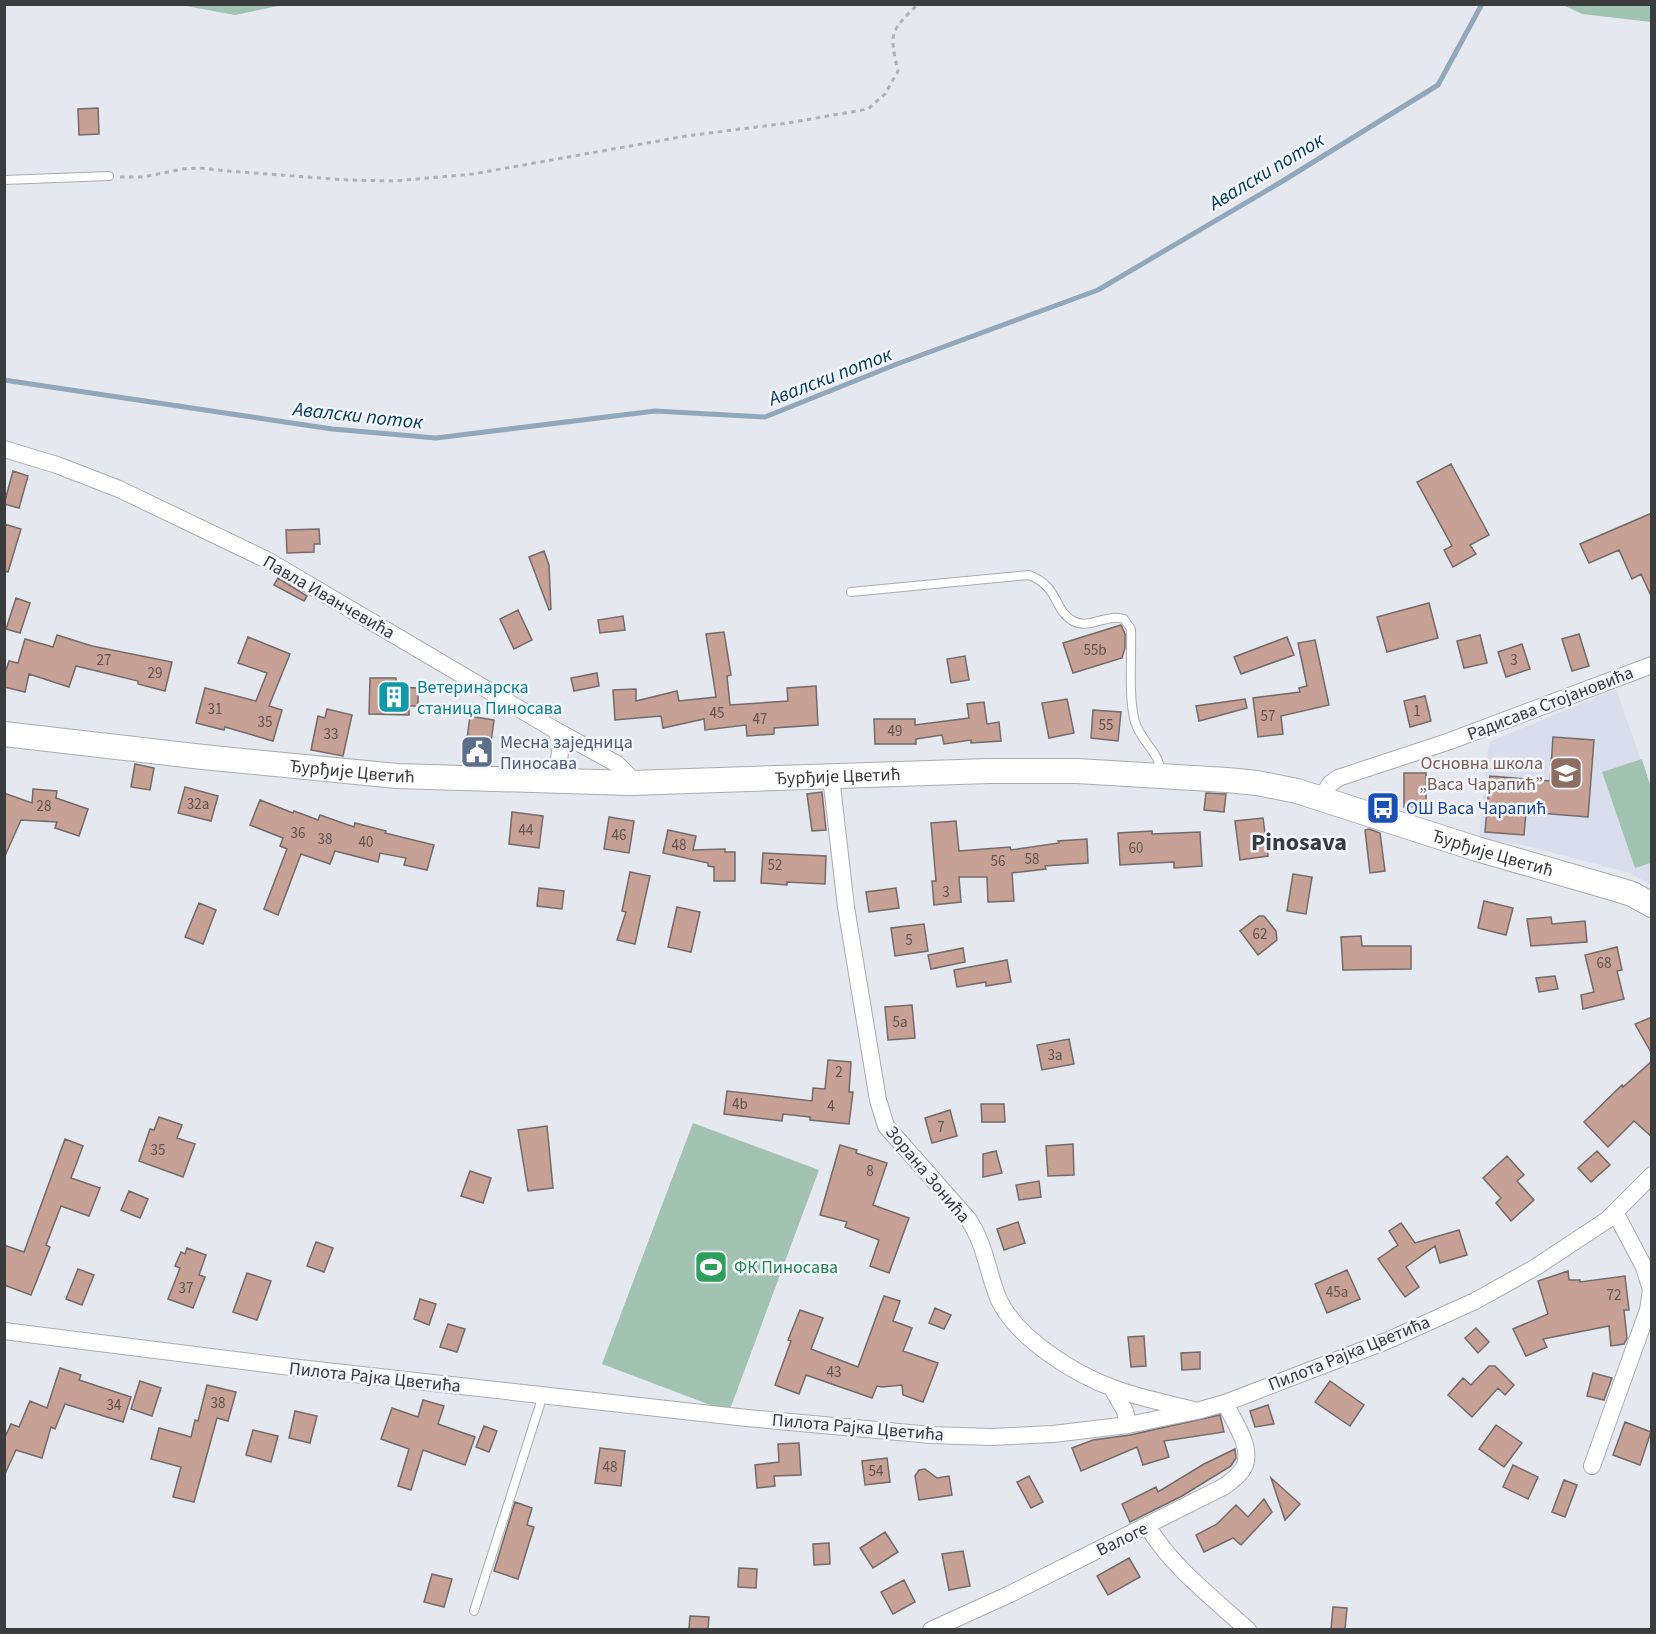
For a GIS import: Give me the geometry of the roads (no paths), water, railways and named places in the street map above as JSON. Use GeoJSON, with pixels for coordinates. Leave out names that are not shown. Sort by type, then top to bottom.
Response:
{"type":"FeatureCollection","features":[{"type":"Feature","properties":{"kind":"street","name":"Павла Иванчевића"},"geometry":{"type":"LineString","coordinates":[[4,449],[57,465],[119,489],[267,560],[624,769],[630,783]]}},
{"type":"Feature","properties":{"kind":"street","name":"Радисава Стојановића"},"geometry":{"type":"LineString","coordinates":[[1322,798],[1330,784],[1338,778],[1450,741],[1652,665]]}},
{"type":"Feature","properties":{"kind":"street"},"geometry":{"type":"LineString","coordinates":[[550,781],[557,770],[560,759],[561,746],[557,731]]}},
{"type":"Feature","properties":{"kind":"street","name":"Ђурђије Цветић"},"geometry":{"type":"LineString","coordinates":[[4,734],[397,776],[630,783],[989,771],[1077,771],[1257,783],[1322,798],[1477,849],[1632,894],[1652,905]]}},
{"type":"Feature","properties":{"kind":"street","name":"Зорана Зонића"},"geometry":{"type":"LineString","coordinates":[[831,777],[848,918],[878,1100],[886,1126],[977,1232],[1000,1301],[1014,1323],[1030,1341],[1058,1360],[1113,1388],[1197,1411]]}},
{"type":"Feature","properties":{"kind":"street","name":"Пилота Рајка Цветића"},"geometry":{"type":"LineString","coordinates":[[4,1331],[288,1367],[747,1418],[931,1435],[992,1437],[1053,1434],[1128,1425],[1197,1411],[1389,1340],[1475,1301],[1536,1267],[1607,1220],[1652,1175]]}},
{"type":"Feature","properties":{"kind":"street"},"geometry":{"type":"LineString","coordinates":[[1592,1466],[1648,1310],[1651,1290],[1644,1267],[1615,1212]]}},
{"type":"Feature","properties":{"kind":"street"},"geometry":{"type":"LineString","coordinates":[[1113,1388],[1125,1411],[1128,1425]]}},
{"type":"Feature","properties":{"kind":"street","name":"Валоге"},"geometry":{"type":"LineString","coordinates":[[931,1629],[1010,1594],[1148,1527],[1225,1486],[1239,1475],[1245,1465],[1247,1451],[1225,1402]]}},
{"type":"Feature","properties":{"kind":"street"},"geometry":{"type":"LineString","coordinates":[[1148,1527],[1160,1547],[1182,1571],[1248,1629]]}},
{"type":"Feature","properties":{"kind":"lane"},"geometry":{"type":"LineString","coordinates":[[4,180],[109,176]]}},
{"type":"Feature","properties":{"kind":"lane"},"geometry":{"type":"LineString","coordinates":[[851,592],[1029,575],[1049,587],[1064,612],[1073,621],[1083,624],[1115,617],[1124,619],[1131,629],[1133,712],[1140,733],[1159,761],[1161,776]]}},
{"type":"Feature","properties":{"kind":"lane"},"geometry":{"type":"LineString","coordinates":[[474,1611],[543,1395]]}},
{"type":"Feature","properties":{"kind":"waterway","name":"Авалски поток"},"geometry":{"type":"LineString","coordinates":[[4,380],[332,429],[436,438],[655,411],[765,417],[897,364],[1098,290],[1281,182],[1438,85],[1482,4]]}},
{"type":"Feature","properties":{"kind":"place","name":"Ветеринарска станица Пиносава"},"geometry":{"type":"Point","coordinates":[394,697]}},
{"type":"Feature","properties":{"kind":"place","name":"Месна заједница Пиносава"},"geometry":{"type":"Point","coordinates":[477,752]}},
{"type":"Feature","properties":{"kind":"place","name":"Основна школа „Васа Чарапић”"},"geometry":{"type":"Point","coordinates":[1566,773]}},
{"type":"Feature","properties":{"kind":"place","name":"ОШ Васа Чарапић"},"geometry":{"type":"Point","coordinates":[1383,808]}},
{"type":"Feature","properties":{"kind":"place","name":"ФК Пиносава"},"geometry":{"type":"Point","coordinates":[711,1267]}},
{"type":"Feature","properties":{"kind":"district","name":"Pinosava"},"geometry":{"type":"Point","coordinates":[1299,842]}}]}
